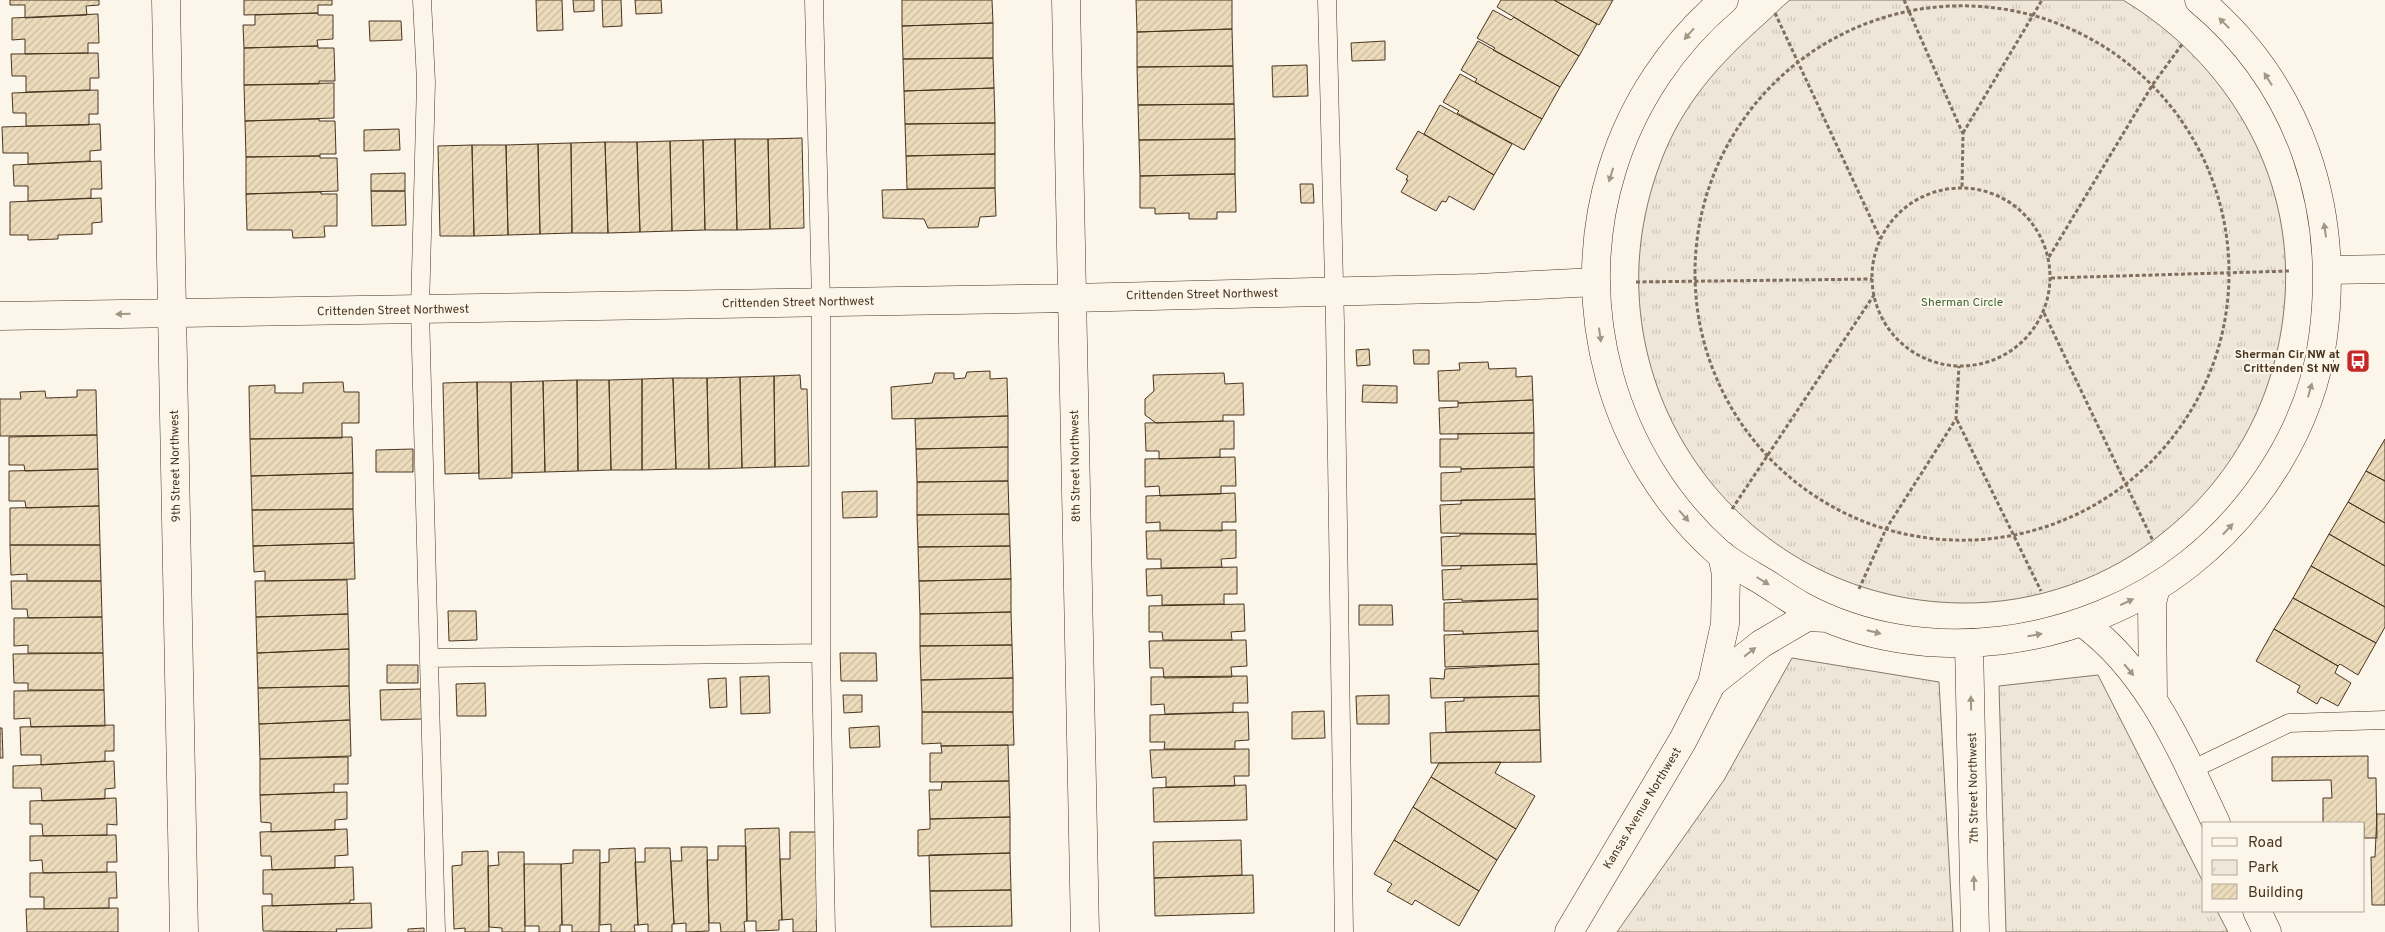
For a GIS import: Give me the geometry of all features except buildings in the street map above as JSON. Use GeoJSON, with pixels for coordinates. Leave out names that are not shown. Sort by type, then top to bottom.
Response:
{"type":"FeatureCollection","features":[{"type":"Feature","properties":{"kind":"street","name":"9th Street Northwest"},"geometry":{"type":"LineString","coordinates":[[166,0],[184,932]]}},
{"type":"Feature","properties":{"kind":"street","name":"8th Street Northwest"},"geometry":{"type":"LineString","coordinates":[[1066,0],[1085,932]]}},
{"type":"Feature","properties":{"kind":"street"},"geometry":{"type":"LineString","coordinates":[[1724,0],[1692,31],[1672,54],[1650,86],[1631,120],[1616,156],[1605,194],[1598,232],[1595,282],[1602,348],[1611,386],[1625,423],[1642,456],[1662,488],[1685,517],[1722,555],[1802,606],[1827,618],[1872,632],[1908,640],[1970,643],[2023,638],[2050,633],[2083,623],[2156,587],[2204,552],[2230,528],[2261,488],[2287,446],[2307,400],[2321,352],[2328,301],[2328,270],[2320,200],[2306,152],[2286,106],[2258,63],[2234,34],[2199,0]]}},
{"type":"Feature","properties":{"kind":"street"},"geometry":{"type":"LineString","coordinates":[[2328,270],[2385,269]]}},
{"type":"Feature","properties":{"kind":"street","name":"Crittenden Street Northwest"},"geometry":{"type":"LineString","coordinates":[[0,316],[1072,298],[1478,288],[1595,282]]}},
{"type":"Feature","properties":{"kind":"street","name":"Kansas Avenue Northwest"},"geometry":{"type":"LineString","coordinates":[[1569,932],[1683,740],[1712,683],[1725,624],[1726,574],[1722,555]]}},
{"type":"Feature","properties":{"kind":"street"},"geometry":{"type":"LineString","coordinates":[[2154,699],[2152,603],[2156,587]]}},
{"type":"Feature","properties":{"kind":"street","name":"Kansas Avenue Northwest"},"geometry":{"type":"LineString","coordinates":[[1712,683],[1761,644],[1807,617],[1827,618]]}},
{"type":"Feature","properties":{"kind":"street"},"geometry":{"type":"LineString","coordinates":[[2083,623],[2127,666],[2154,699],[2216,822]]}},
{"type":"Feature","properties":{"kind":"street","name":"7th Street Northwest"},"geometry":{"type":"LineString","coordinates":[[1970,643],[1975,932]]}},
{"type":"Feature","properties":{"kind":"street"},"geometry":{"type":"LineString","coordinates":[[2257,912],[2267,932]]}},
{"type":"Feature","properties":{"kind":"lane"},"geometry":{"type":"LineString","coordinates":[[422,0],[426,82],[420,309],[436,932]]}},
{"type":"Feature","properties":{"kind":"lane"},"geometry":{"type":"LineString","coordinates":[[814,0],[822,302],[821,653],[826,932]]}},
{"type":"Feature","properties":{"kind":"lane"},"geometry":{"type":"LineString","coordinates":[[1327,0],[1334,291],[1344,932]]}},
{"type":"Feature","properties":{"kind":"lane"},"geometry":{"type":"LineString","coordinates":[[429,658],[821,653]]}},
{"type":"Feature","properties":{"kind":"lane"},"geometry":{"type":"LineString","coordinates":[[2190,770],[2289,723],[2385,720]]}},
{"type":"Feature","properties":{"kind":"path"},"geometry":{"type":"LineString","coordinates":[[1904,0],[1963,134],[1962,188]]}},
{"type":"Feature","properties":{"kind":"path"},"geometry":{"type":"LineString","coordinates":[[1963,134],[2042,0]]}},
{"type":"Feature","properties":{"kind":"path"},"geometry":{"type":"LineString","coordinates":[[1963,6],[2016,11],[2069,27],[2114,53],[2153,84],[2175,110],[2196,142],[2213,177],[2225,216],[2228,274],[2224,334],[2207,383],[2183,425],[2158,456],[2126,484],[2096,505],[2048,526],[1998,538],[1954,540],[1909,535],[1886,529],[1846,514],[1812,495],[1767,457],[1734,415],[1714,376],[1699,327],[1693,281],[1696,237],[1704,199],[1720,157],[1744,116],[1773,82],[1799,61],[1840,34],[1878,19],[1910,11],[1963,6]]}},
{"type":"Feature","properties":{"kind":"path"},"geometry":{"type":"LineString","coordinates":[[1775,13],[1881,238]]}},
{"type":"Feature","properties":{"kind":"path"},"geometry":{"type":"LineString","coordinates":[[2049,257],[2153,84],[2182,43]]}},
{"type":"Feature","properties":{"kind":"path"},"geometry":{"type":"LineString","coordinates":[[1962,188],[1997,195],[2025,214],[2040,234],[2049,257],[2051,278],[2044,313],[2027,338],[2006,355],[1990,362],[1959,366],[1933,362],[1903,345],[1885,325],[1874,295],[1872,279],[1875,253],[1881,238],[1889,224],[1910,204],[1934,193],[1962,188]]}},
{"type":"Feature","properties":{"kind":"path"},"geometry":{"type":"LineString","coordinates":[[2051,278],[2289,271]]}},
{"type":"Feature","properties":{"kind":"path"},"geometry":{"type":"LineString","coordinates":[[1636,282],[1872,279]]}},
{"type":"Feature","properties":{"kind":"path"},"geometry":{"type":"LineString","coordinates":[[1732,509],[1874,295]]}},
{"type":"Feature","properties":{"kind":"path"},"geometry":{"type":"LineString","coordinates":[[2044,313],[2153,541]]}},
{"type":"Feature","properties":{"kind":"path"},"geometry":{"type":"LineString","coordinates":[[1859,589],[1886,529],[1956,419],[1959,366]]}},
{"type":"Feature","properties":{"kind":"path"},"geometry":{"type":"LineString","coordinates":[[1956,419],[2041,591]]}},
{"type":"Feature","properties":{"kind":"green space","name":"Sherman Circle"},"geometry":{"type":"Polygon","coordinates":[[[1790,0],[2123,0],[2160,26],[2193,56],[2222,89],[2246,126],[2265,165],[2278,207],[2285,251],[2285,297],[2281,331],[2274,364],[2250,427],[2233,456],[2191,508],[2143,548],[2095,575],[2044,593],[2017,599],[1962,603],[1881,592],[1808,563],[1746,519],[1696,462],[1661,396],[1642,322],[1641,244],[1660,164],[1679,122],[1717,70],[1748,38],[1790,0]]]}},
{"type":"Feature","properties":{"kind":"green space"},"geometry":{"type":"Polygon","coordinates":[[[1792,658],[1939,682],[1953,932],[1617,932],[1724,780],[1792,658]]]}},
{"type":"Feature","properties":{"kind":"green space"},"geometry":{"type":"Polygon","coordinates":[[[2098,675],[2202,880],[2202,912],[2218,912],[2228,932],[2006,932],[1999,686],[2098,675]]]}},
{"type":"Feature","properties":{"kind":"place","name":"Sherman Cir NW at Crittenden St NW"},"geometry":{"type":"Point","coordinates":[2358,361]}}]}
